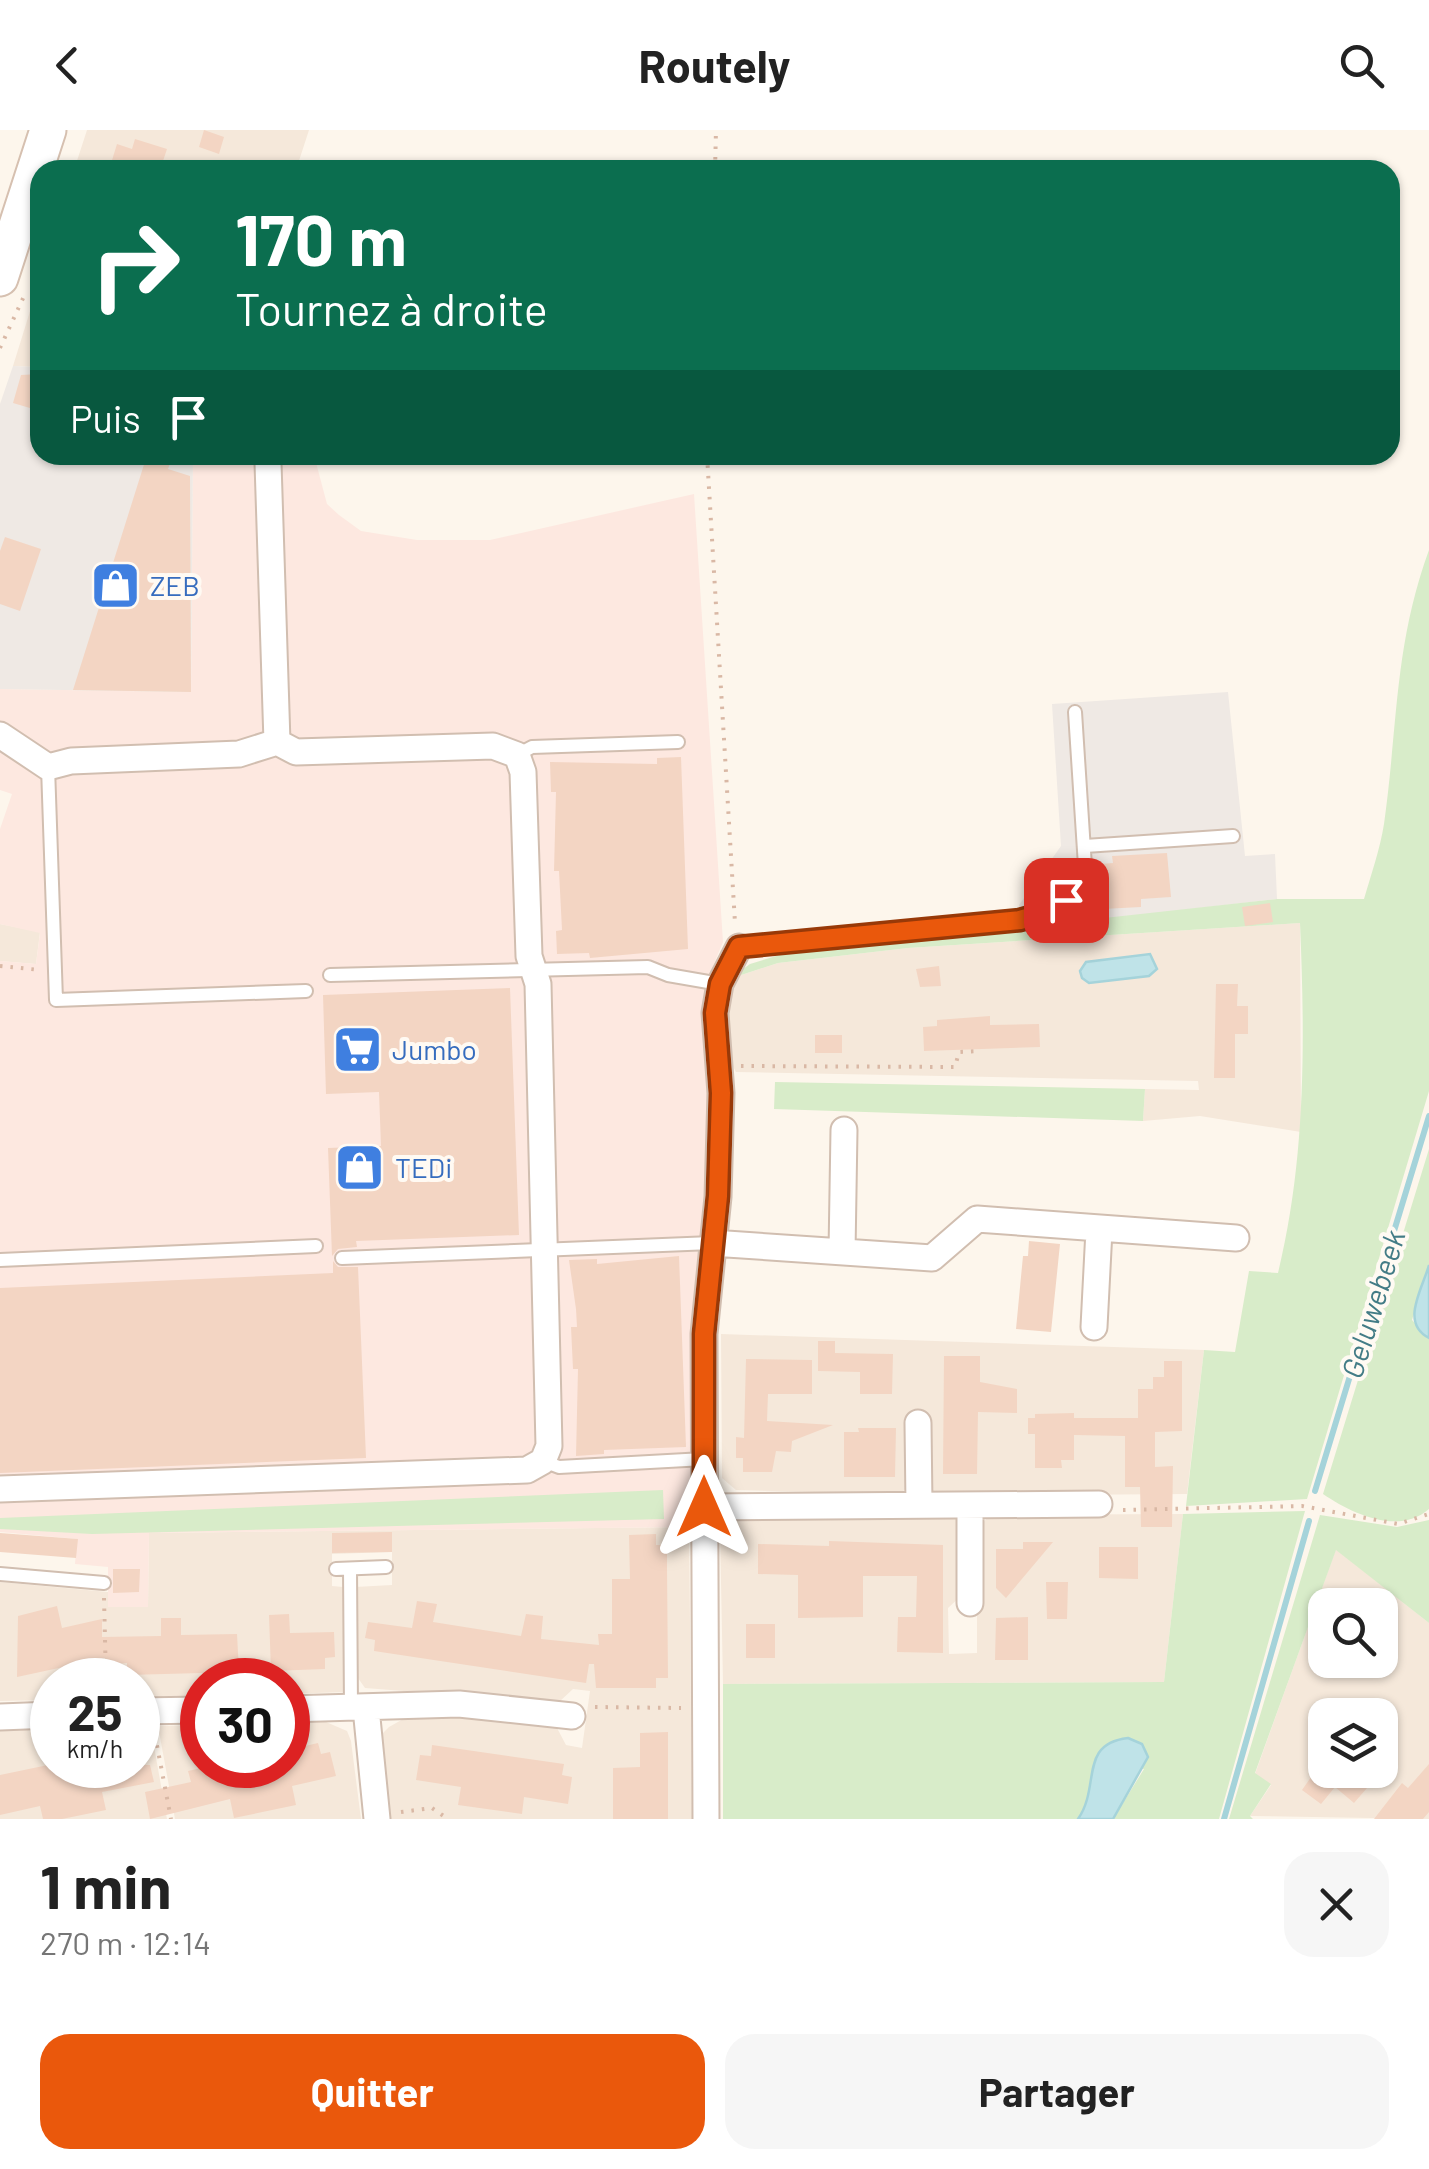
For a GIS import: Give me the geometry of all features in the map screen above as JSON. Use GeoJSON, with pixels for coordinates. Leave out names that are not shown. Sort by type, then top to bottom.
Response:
{"type":"FeatureCollection","features":[{"type":"Feature","properties":{"kind":"street"},"geometry":{"type":"LineString","coordinates":[[38,160],[48,130]]}},
{"type":"Feature","properties":{"kind":"street"},"geometry":{"type":"LineString","coordinates":[[0,278],[30,186]]}},
{"type":"Feature","properties":{"kind":"street"},"geometry":{"type":"LineString","coordinates":[[268,465],[276,742]]}},
{"type":"Feature","properties":{"kind":"street"},"geometry":{"type":"LineString","coordinates":[[0,735],[48,766],[71,761],[239,754],[276,742],[296,752],[492,746],[518,755],[524,772],[529,956],[538,984],[549,1446],[543,1461],[526,1470],[0,1489]]}},
{"type":"Feature","properties":{"kind":"street"},"geometry":{"type":"LineString","coordinates":[[706,1819],[704,1334],[718,1196],[719,1065],[715,1013],[720,984],[739,947]]}},
{"type":"Feature","properties":{"kind":"street"},"geometry":{"type":"LineString","coordinates":[[842,1252],[844,1130]]}},
{"type":"Feature","properties":{"kind":"street"},"geometry":{"type":"LineString","coordinates":[[712,1243],[932,1258],[977,1218],[1236,1238]]}},
{"type":"Feature","properties":{"kind":"street"},"geometry":{"type":"LineString","coordinates":[[1094,1327],[1099,1230]]}},
{"type":"Feature","properties":{"kind":"street"},"geometry":{"type":"LineString","coordinates":[[918,1423],[919,1505]]}},
{"type":"Feature","properties":{"kind":"street"},"geometry":{"type":"LineString","coordinates":[[970,1504],[970,1603]]}},
{"type":"Feature","properties":{"kind":"street"},"geometry":{"type":"LineString","coordinates":[[704,1507],[1099,1504]]}},
{"type":"Feature","properties":{"kind":"street"},"geometry":{"type":"LineString","coordinates":[[310,1709],[458,1704],[572,1716]]}},
{"type":"Feature","properties":{"kind":"street"},"geometry":{"type":"LineString","coordinates":[[359,1708],[377,1817]]}},
{"type":"Feature","properties":{"kind":"street"},"geometry":{"type":"LineString","coordinates":[[0,1716],[30,1715]]}},
{"type":"Feature","properties":{"kind":"lane"},"geometry":{"type":"LineString","coordinates":[[739,947],[1036,918],[1051,911],[1080,886],[1085,846],[1075,712]]}},
{"type":"Feature","properties":{"kind":"lane"},"geometry":{"type":"LineString","coordinates":[[518,755],[532,747],[678,742]]}},
{"type":"Feature","properties":{"kind":"lane"},"geometry":{"type":"LineString","coordinates":[[48,766],[56,1000],[306,991]]}},
{"type":"Feature","properties":{"kind":"lane"},"geometry":{"type":"LineString","coordinates":[[1085,846],[1233,836]]}},
{"type":"Feature","properties":{"kind":"lane"},"geometry":{"type":"LineString","coordinates":[[330,974],[648,966],[668,976],[720,984]]}},
{"type":"Feature","properties":{"kind":"lane"},"geometry":{"type":"LineString","coordinates":[[342,1258],[712,1243]]}},
{"type":"Feature","properties":{"kind":"lane"},"geometry":{"type":"LineString","coordinates":[[0,1260],[316,1246]]}},
{"type":"Feature","properties":{"kind":"lane"},"geometry":{"type":"LineString","coordinates":[[543,1461],[559,1467],[704,1459]]}},
{"type":"Feature","properties":{"kind":"lane"},"geometry":{"type":"LineString","coordinates":[[359,1708],[343,1569],[386,1567]]}},
{"type":"Feature","properties":{"kind":"lane"},"geometry":{"type":"LineString","coordinates":[[0,1574],[104,1583]]}},
{"type":"Feature","properties":{"kind":"path"},"geometry":{"type":"LineString","coordinates":[[715,160],[716,130]]}},
{"type":"Feature","properties":{"kind":"path"},"geometry":{"type":"LineString","coordinates":[[708,465],[730,900],[739,947]]}},
{"type":"Feature","properties":{"kind":"path"},"geometry":{"type":"LineString","coordinates":[[0,966],[54,970]]}},
{"type":"Feature","properties":{"kind":"path"},"geometry":{"type":"LineString","coordinates":[[719,1065],[955,1068],[959,1052],[978,1051]]}},
{"type":"Feature","properties":{"kind":"path"},"geometry":{"type":"LineString","coordinates":[[1099,1504],[1104,1510],[1302,1506],[1398,1524],[1429,1514]]}},
{"type":"Feature","properties":{"kind":"path"},"geometry":{"type":"LineString","coordinates":[[104,1583],[106,1658]]}},
{"type":"Feature","properties":{"kind":"path"},"geometry":{"type":"LineString","coordinates":[[572,1716],[594,1707],[705,1709]]}},
{"type":"Feature","properties":{"kind":"path"},"geometry":{"type":"LineString","coordinates":[[160,1775],[171,1819]]}},
{"type":"Feature","properties":{"kind":"path"},"geometry":{"type":"LineString","coordinates":[[377,1817],[432,1808],[448,1819]]}},
{"type":"Feature","properties":{"kind":"shaded area"},"geometry":{"type":"Polygon","coordinates":[[[87,130],[309,130],[299,160],[77,160],[87,130]]]}},
{"type":"Feature","properties":{"kind":"shaded area"},"geometry":{"type":"Polygon","coordinates":[[[30,311],[30,367],[13,366],[30,311]]]}},
{"type":"Feature","properties":{"kind":"shaded area"},"geometry":{"type":"Polygon","coordinates":[[[13,366],[30,367],[30,465],[193,465],[191,692],[0,689],[0,404],[13,366]]]}},
{"type":"Feature","properties":{"kind":"shaded area"},"geometry":{"type":"Polygon","coordinates":[[[193,465],[317,465],[327,504],[339,515],[361,531],[417,540],[490,540],[694,494],[723,942],[705,985],[704,1044],[711,1113],[694,1335],[689,1527],[149,1533],[148,1607],[108,1607],[108,1567],[75,1564],[77,1539],[0,1532],[0,961],[36,964],[40,933],[0,924],[0,829],[12,794],[0,790],[0,689],[191,692],[193,465]]]}},
{"type":"Feature","properties":{"kind":"shaded area"},"geometry":{"type":"Polygon","coordinates":[[[1228,692],[1245,856],[1275,854],[1277,899],[1021,929],[1019,905],[1061,846],[1052,704],[1228,692]]]}},
{"type":"Feature","properties":{"kind":"shaded area"},"geometry":{"type":"Polygon","coordinates":[[[1300,923],[1301,1132],[1200,1116],[1143,1121],[1145,1089],[1199,1090],[1198,1081],[736,1072],[729,1059],[729,979],[778,963],[908,948],[1300,923]]]}},
{"type":"Feature","properties":{"kind":"shaded area"},"geometry":{"type":"Polygon","coordinates":[[[0,924],[40,932],[36,964],[0,961],[0,924]]]}},
{"type":"Feature","properties":{"kind":"shaded area"},"geometry":{"type":"Polygon","coordinates":[[[721,1334],[1204,1350],[1187,1494],[935,1496],[925,1484],[925,1423],[930,1416],[905,1417],[912,1424],[912,1483],[900,1494],[736,1490],[722,1478],[721,1334]]]}},
{"type":"Feature","properties":{"kind":"shaded area"},"geometry":{"type":"Polygon","coordinates":[[[1183,1514],[1164,1682],[723,1684],[720,1531],[734,1517],[938,1515],[956,1519],[963,1533],[961,1596],[948,1608],[949,1654],[977,1653],[977,1529],[990,1515],[1183,1514]]]}},
{"type":"Feature","properties":{"kind":"shaded area"},"geometry":{"type":"Polygon","coordinates":[[[689,1527],[692,1819],[388,1819],[381,1735],[389,1727],[405,1718],[460,1717],[557,1728],[566,1745],[582,1748],[590,1691],[573,1689],[558,1703],[365,1688],[358,1678],[355,1587],[392,1585],[392,1552],[332,1554],[332,1586],[343,1587],[344,1692],[310,1693],[310,1658],[180,1658],[180,1698],[160,1698],[160,1658],[30,1658],[30,1700],[0,1701],[0,1582],[108,1592],[109,1607],[148,1606],[149,1533],[689,1527]]]}},
{"type":"Feature","properties":{"kind":"shaded area"},"geometry":{"type":"Polygon","coordinates":[[[1336,1549],[1385,1588],[1322,1588],[1336,1549]]]}},
{"type":"Feature","properties":{"kind":"shaded area"},"geometry":{"type":"Polygon","coordinates":[[[1398,1598],[1429,1623],[1429,1819],[1250,1816],[1271,1785],[1255,1774],[1308,1627],[1308,1678],[1398,1678],[1398,1598]]]}},
{"type":"Feature","properties":{"kind":"shaded area"},"geometry":{"type":"Polygon","coordinates":[[[310,1722],[326,1722],[347,1731],[361,1819],[175,1819],[160,1726],[180,1726],[180,1788],[310,1788],[310,1722]]]}},
{"type":"Feature","properties":{"kind":"shaded area"},"geometry":{"type":"Polygon","coordinates":[[[30,1725],[30,1788],[160,1788],[160,1780],[167,1819],[0,1819],[0,1726],[30,1725]]]}},
{"type":"Feature","properties":{"kind":"green space"},"geometry":{"type":"Polygon","coordinates":[[[1429,550],[1429,1091],[1307,1499],[1186,1506],[1204,1350],[1235,1352],[1249,1271],[1278,1273],[1287,1230],[1301,1099],[1300,923],[908,948],[778,963],[729,979],[750,964],[786,953],[1277,899],[1364,899],[1384,824],[1409,619],[1429,550]]]}},
{"type":"Feature","properties":{"kind":"green space"},"geometry":{"type":"Polygon","coordinates":[[[775,1082],[1145,1089],[1143,1121],[774,1109],[775,1082]]]}},
{"type":"Feature","properties":{"kind":"green space"},"geometry":{"type":"Polygon","coordinates":[[[1429,1149],[1429,1265],[1412,1320],[1429,1338],[1429,1509],[1417,1517],[1389,1521],[1361,1514],[1323,1494],[1429,1149]]]}},
{"type":"Feature","properties":{"kind":"green space"},"geometry":{"type":"Polygon","coordinates":[[[663,1490],[664,1519],[92,1534],[0,1529],[0,1518],[663,1490]]]}},
{"type":"Feature","properties":{"kind":"green space"},"geometry":{"type":"Polygon","coordinates":[[[1305,1511],[1219,1819],[1113,1819],[1144,1769],[1093,1763],[1091,1800],[1078,1819],[723,1819],[723,1684],[1164,1682],[1183,1514],[1305,1511]]]}},
{"type":"Feature","properties":{"kind":"green space"},"geometry":{"type":"Polygon","coordinates":[[[1320,1515],[1397,1527],[1429,1520],[1429,1623],[1398,1599],[1398,1588],[1384,1588],[1336,1550],[1322,1588],[1308,1588],[1308,1627],[1255,1773],[1271,1784],[1250,1816],[1253,1819],[1229,1819],[1320,1515]]]}},
{"type":"Feature","properties":{"kind":"water"},"geometry":{"type":"Polygon","coordinates":[[[1150,954],[1157,969],[1149,976],[1089,983],[1082,978],[1080,971],[1086,962],[1150,954]]]}},
{"type":"Feature","properties":{"kind":"water"},"geometry":{"type":"Polygon","coordinates":[[[1429,1265],[1429,1338],[1420,1332],[1414,1315],[1429,1265]]]}},
{"type":"Feature","properties":{"kind":"water"},"geometry":{"type":"Polygon","coordinates":[[[1128,1738],[1142,1744],[1148,1757],[1113,1819],[1078,1819],[1085,1806],[1096,1758],[1112,1742],[1128,1738]]]}},
{"type":"Feature","properties":{"kind":"building"},"geometry":{"type":"Polygon","coordinates":[[[204,130],[224,137],[219,154],[199,147],[204,130]]]}},
{"type":"Feature","properties":{"kind":"building"},"geometry":{"type":"Polygon","coordinates":[[[135,139],[167,149],[163,160],[112,160],[117,144],[132,149],[135,139]]]}},
{"type":"Feature","properties":{"kind":"building"},"geometry":{"type":"Polygon","coordinates":[[[21,375],[30,375],[30,408],[13,403],[21,375]]]}},
{"type":"Feature","properties":{"kind":"building"},"geometry":{"type":"Polygon","coordinates":[[[144,465],[169,465],[168,469],[190,476],[191,692],[73,690],[144,465]]]}},
{"type":"Feature","properties":{"kind":"building"},"geometry":{"type":"Polygon","coordinates":[[[5,537],[41,549],[20,611],[0,604],[0,551],[5,537]]]}},
{"type":"Feature","properties":{"kind":"building"},"geometry":{"type":"Polygon","coordinates":[[[681,757],[688,949],[590,958],[589,953],[557,954],[556,931],[562,930],[559,871],[554,871],[556,792],[551,792],[550,762],[657,764],[657,758],[681,757]]]}},
{"type":"Feature","properties":{"kind":"building"},"geometry":{"type":"Polygon","coordinates":[[[1167,853],[1171,897],[1141,899],[1141,907],[1103,909],[1100,864],[1113,863],[1112,856],[1167,853]]]}},
{"type":"Feature","properties":{"kind":"building"},"geometry":{"type":"Polygon","coordinates":[[[1270,903],[1273,922],[1245,926],[1242,907],[1270,903]]]}},
{"type":"Feature","properties":{"kind":"building"},"geometry":{"type":"Polygon","coordinates":[[[939,966],[941,986],[920,987],[916,969],[939,966]]]}},
{"type":"Feature","properties":{"kind":"building"},"geometry":{"type":"Polygon","coordinates":[[[1216,984],[1238,984],[1237,1006],[1248,1006],[1248,1034],[1235,1034],[1235,1078],[1214,1078],[1216,984]]]}},
{"type":"Feature","properties":{"kind":"building"},"geometry":{"type":"Polygon","coordinates":[[[510,988],[519,1235],[356,1241],[357,1247],[338,1249],[332,1256],[328,1148],[381,1146],[379,1092],[326,1094],[323,995],[510,988]]]}},
{"type":"Feature","properties":{"kind":"building"},"geometry":{"type":"Polygon","coordinates":[[[990,1016],[990,1025],[1039,1024],[1040,1047],[924,1051],[923,1027],[937,1026],[937,1020],[990,1016]]]}},
{"type":"Feature","properties":{"kind":"building"},"geometry":{"type":"Polygon","coordinates":[[[815,1035],[842,1035],[842,1053],[815,1053],[815,1035]]]}},
{"type":"Feature","properties":{"kind":"building"},"geometry":{"type":"Polygon","coordinates":[[[1029,1241],[1060,1244],[1051,1332],[1016,1329],[1023,1256],[1028,1256],[1029,1241]]]}},
{"type":"Feature","properties":{"kind":"building"},"geometry":{"type":"Polygon","coordinates":[[[679,1256],[686,1447],[604,1450],[604,1454],[576,1456],[578,1369],[573,1369],[571,1327],[577,1327],[569,1260],[597,1259],[597,1264],[679,1256]]]}},
{"type":"Feature","properties":{"kind":"building"},"geometry":{"type":"Polygon","coordinates":[[[333,1261],[338,1267],[358,1267],[366,1458],[0,1473],[0,1288],[333,1273],[333,1261]]]}},
{"type":"Feature","properties":{"kind":"building"},"geometry":{"type":"Polygon","coordinates":[[[818,1341],[835,1341],[835,1353],[893,1354],[892,1394],[860,1394],[860,1372],[818,1371],[818,1341]]]}},
{"type":"Feature","properties":{"kind":"building"},"geometry":{"type":"Polygon","coordinates":[[[944,1356],[980,1356],[980,1382],[1017,1389],[1017,1413],[978,1412],[977,1474],[943,1474],[944,1356]]]}},
{"type":"Feature","properties":{"kind":"building"},"geometry":{"type":"Polygon","coordinates":[[[746,1359],[812,1360],[812,1394],[768,1394],[767,1421],[833,1425],[792,1441],[791,1452],[776,1451],[772,1472],[743,1472],[743,1458],[736,1458],[736,1437],[744,1438],[746,1359]]]}},
{"type":"Feature","properties":{"kind":"building"},"geometry":{"type":"Polygon","coordinates":[[[1164,1361],[1182,1361],[1182,1431],[1155,1432],[1155,1467],[1173,1466],[1172,1527],[1141,1527],[1140,1487],[1125,1487],[1125,1436],[1074,1435],[1074,1460],[1061,1460],[1062,1468],[1035,1468],[1035,1434],[1028,1434],[1028,1418],[1035,1418],[1035,1414],[1074,1413],[1074,1418],[1138,1418],[1138,1389],[1153,1389],[1153,1377],[1164,1377],[1164,1361]]]}},
{"type":"Feature","properties":{"kind":"building"},"geometry":{"type":"Polygon","coordinates":[[[858,1428],[896,1428],[895,1477],[844,1477],[844,1432],[859,1432],[858,1428]]]}},
{"type":"Feature","properties":{"kind":"building"},"geometry":{"type":"Polygon","coordinates":[[[392,1532],[392,1552],[332,1553],[332,1533],[392,1532]]]}},
{"type":"Feature","properties":{"kind":"building"},"geometry":{"type":"Polygon","coordinates":[[[0,1533],[78,1539],[76,1558],[0,1552],[0,1533]]]}},
{"type":"Feature","properties":{"kind":"building"},"geometry":{"type":"Polygon","coordinates":[[[656,1534],[656,1545],[667,1545],[668,1678],[656,1678],[656,1688],[596,1688],[594,1664],[589,1664],[586,1683],[374,1651],[375,1640],[365,1638],[368,1622],[412,1628],[417,1601],[437,1604],[433,1622],[521,1636],[526,1614],[543,1616],[541,1639],[599,1645],[598,1634],[612,1634],[612,1579],[630,1579],[629,1535],[656,1534]]]}},
{"type":"Feature","properties":{"kind":"building"},"geometry":{"type":"Polygon","coordinates":[[[829,1541],[943,1545],[943,1653],[897,1652],[898,1617],[916,1617],[917,1576],[863,1576],[863,1617],[798,1618],[798,1575],[758,1574],[758,1544],[829,1546],[829,1541]]]}},
{"type":"Feature","properties":{"kind":"building"},"geometry":{"type":"Polygon","coordinates":[[[1023,1542],[1053,1542],[1006,1598],[996,1588],[996,1549],[1023,1549],[1023,1542]]]}},
{"type":"Feature","properties":{"kind":"building"},"geometry":{"type":"Polygon","coordinates":[[[1099,1547],[1138,1547],[1138,1579],[1099,1578],[1099,1547]]]}},
{"type":"Feature","properties":{"kind":"building"},"geometry":{"type":"Polygon","coordinates":[[[113,1569],[140,1569],[139,1592],[113,1593],[113,1569]]]}},
{"type":"Feature","properties":{"kind":"building"},"geometry":{"type":"Polygon","coordinates":[[[1046,1582],[1068,1582],[1067,1619],[1047,1619],[1046,1582]]]}},
{"type":"Feature","properties":{"kind":"building"},"geometry":{"type":"Polygon","coordinates":[[[57,1606],[62,1628],[102,1619],[102,1637],[161,1636],[161,1618],[181,1618],[181,1635],[237,1634],[238,1658],[180,1658],[180,1674],[160,1674],[160,1658],[30,1658],[30,1674],[17,1677],[18,1616],[57,1606]]]}},
{"type":"Feature","properties":{"kind":"building"},"geometry":{"type":"Polygon","coordinates":[[[289,1614],[290,1633],[334,1632],[335,1657],[325,1658],[325,1669],[310,1670],[310,1658],[271,1658],[269,1615],[289,1614]]]}},
{"type":"Feature","properties":{"kind":"building"},"geometry":{"type":"Polygon","coordinates":[[[1028,1617],[1028,1660],[995,1660],[996,1618],[1028,1617]]]}},
{"type":"Feature","properties":{"kind":"building"},"geometry":{"type":"Polygon","coordinates":[[[746,1624],[775,1624],[775,1658],[746,1658],[746,1624]]]}},
{"type":"Feature","properties":{"kind":"building"},"geometry":{"type":"Polygon","coordinates":[[[668,1732],[668,1819],[613,1819],[613,1768],[640,1767],[640,1733],[668,1732]]]}},
{"type":"Feature","properties":{"kind":"building"},"geometry":{"type":"Polygon","coordinates":[[[318,1743],[321,1754],[330,1752],[336,1776],[310,1782],[310,1745],[318,1743]]]}},
{"type":"Feature","properties":{"kind":"building"},"geometry":{"type":"Polygon","coordinates":[[[432,1745],[564,1764],[562,1775],[572,1777],[568,1804],[524,1797],[522,1814],[458,1805],[461,1787],[416,1780],[420,1755],[431,1756],[432,1745]]]}},
{"type":"Feature","properties":{"kind":"building"},"geometry":{"type":"Polygon","coordinates":[[[1429,1764],[1429,1812],[1423,1819],[1374,1819],[1402,1783],[1408,1788],[1429,1764]]]}},
{"type":"Feature","properties":{"kind":"building"},"geometry":{"type":"Polygon","coordinates":[[[30,1769],[30,1788],[123,1788],[102,1792],[106,1810],[43,1819],[40,1806],[0,1815],[0,1775],[30,1769]]]}},
{"type":"Feature","properties":{"kind":"building"},"geometry":{"type":"Polygon","coordinates":[[[1308,1781],[1308,1788],[1334,1788],[1321,1804],[1302,1790],[1308,1781]]]}},
{"type":"Feature","properties":{"kind":"building"},"geometry":{"type":"Polygon","coordinates":[[[180,1784],[180,1788],[292,1788],[296,1805],[234,1818],[230,1799],[150,1819],[145,1792],[180,1784]]]}},
{"type":"Feature","properties":{"kind":"building"},"geometry":{"type":"Polygon","coordinates":[[[1336,1788],[1367,1788],[1354,1803],[1336,1788]]]}},
{"type":"Feature","properties":{"kind":"waterway","name":"Geluwebeek"},"geometry":{"type":"LineString","coordinates":[[1315,1491],[1429,1116]]}},
{"type":"Feature","properties":{"kind":"waterway","name":"Geluwebeek"},"geometry":{"type":"LineString","coordinates":[[1224,1819],[1309,1521]]}},
{"type":"Feature","properties":{"kind":"place","name":"ZEB"},"geometry":{"type":"Point","coordinates":[115,585]}},
{"type":"Feature","properties":{"kind":"place","name":"Jumbo"},"geometry":{"type":"Point","coordinates":[357,1049]}},
{"type":"Feature","properties":{"kind":"place","name":"TEDi"},"geometry":{"type":"Point","coordinates":[360,1167]}},
{"type":"Feature","properties":{"kind":"route"},"geometry":{"type":"LineString","coordinates":[[704,1507],[704,1334],[718,1196],[721,1093],[715,1013],[720,984],[739,947],[1036,918],[1066,900]]}}]}
